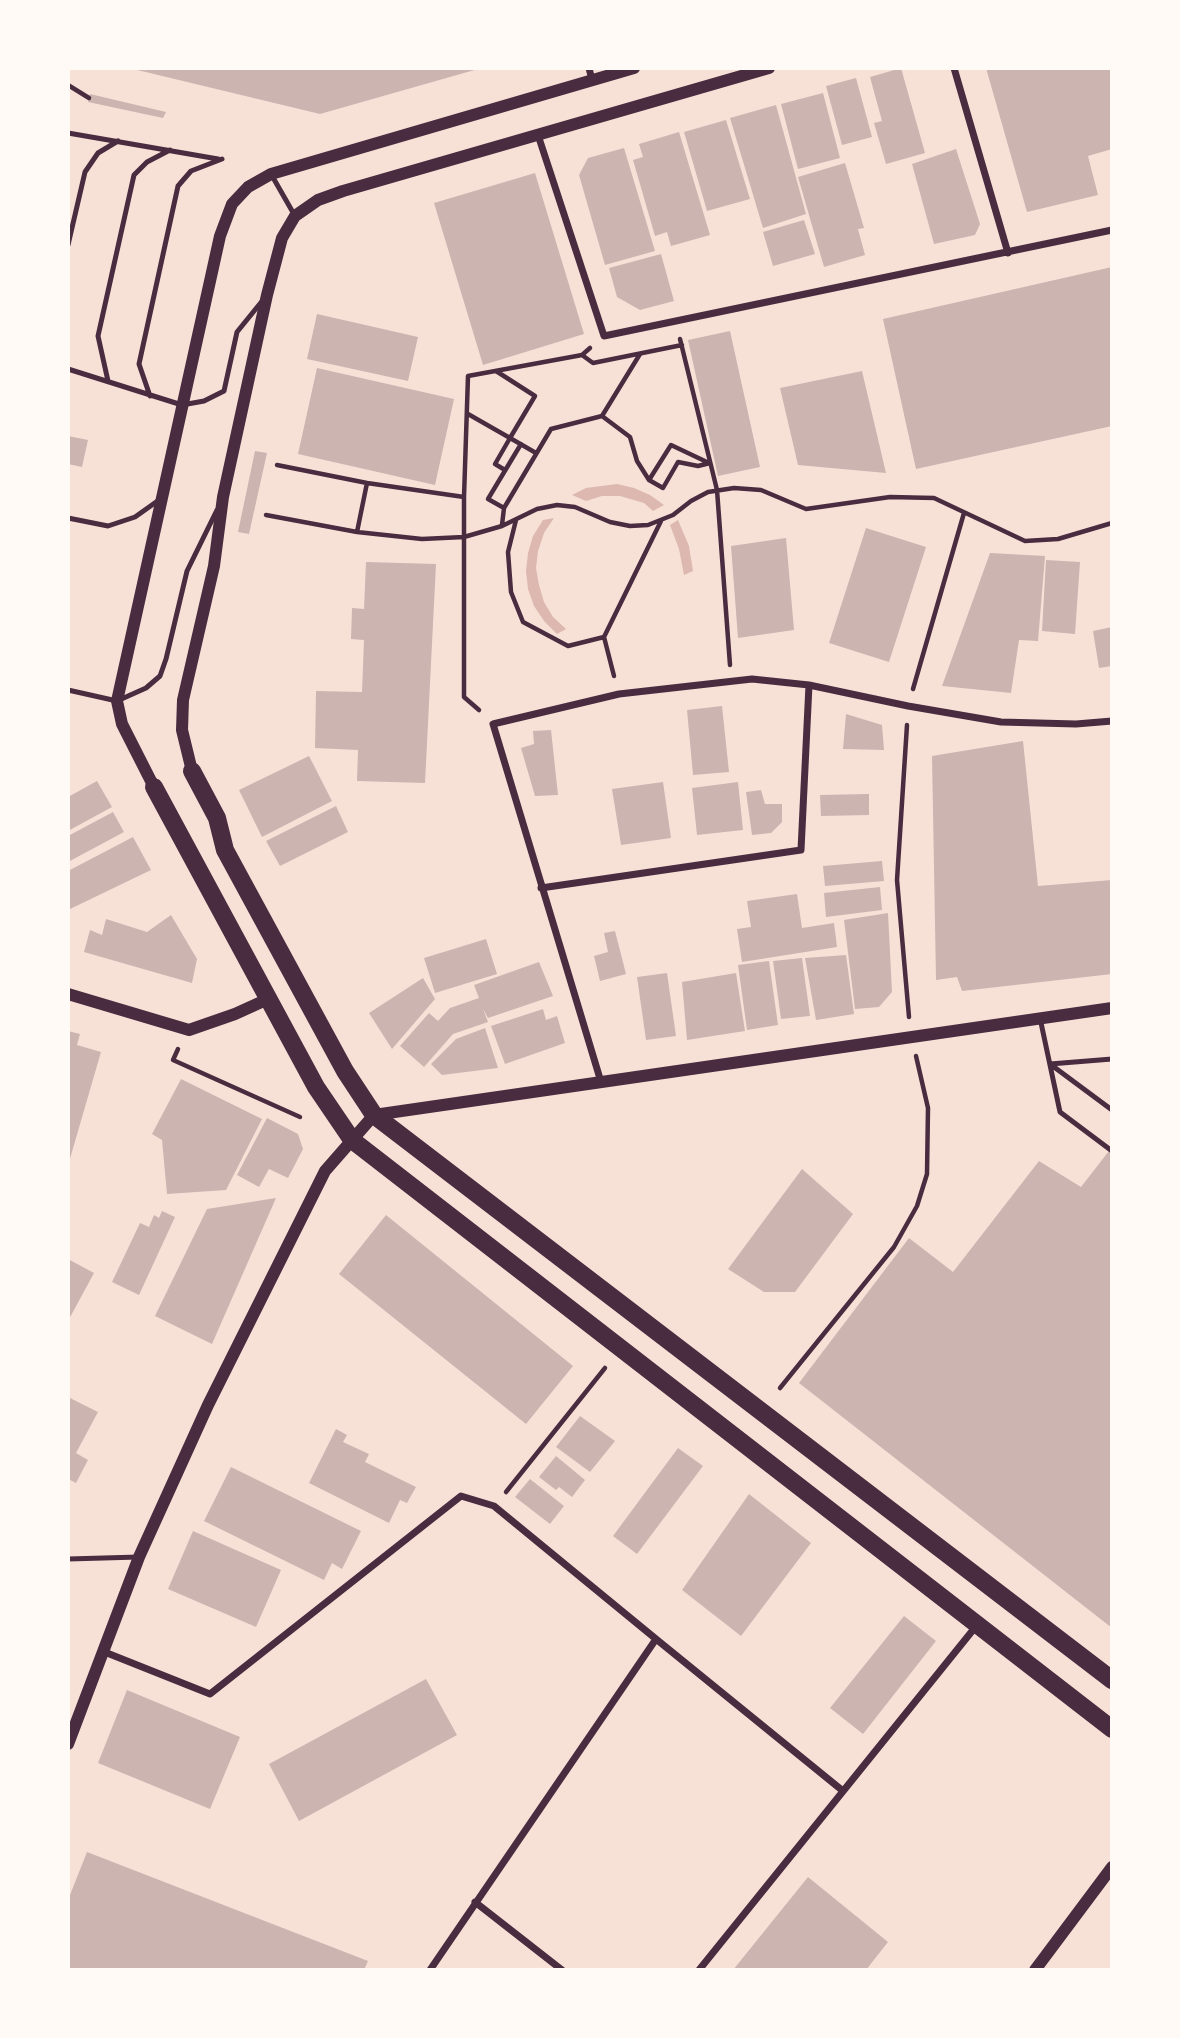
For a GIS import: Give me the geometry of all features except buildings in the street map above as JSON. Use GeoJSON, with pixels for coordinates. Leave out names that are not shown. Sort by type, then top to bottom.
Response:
{"type":"FeatureCollection","features":[{"type":"Feature","properties":{"kind":"main road"},"geometry":{"type":"LineString","coordinates":[[192,771],[217,818],[225,850],[345,1071],[374,1115],[1112,1680]]}},
{"type":"Feature","properties":{"kind":"main road"},"geometry":{"type":"LineString","coordinates":[[154,787],[316,1087],[352,1140],[1112,1729]]}},
{"type":"Feature","properties":{"kind":"street"},"geometry":{"type":"LineString","coordinates":[[154,787],[122,724],[117,701],[224,223],[232,204],[248,187],[271,174],[591,74],[634,68]]}},
{"type":"Feature","properties":{"kind":"street"},"geometry":{"type":"LineString","coordinates":[[192,771],[182,730],[183,700],[215,566],[223,497],[267,295],[282,239],[295,216],[318,200],[343,191],[769,68]]}},
{"type":"Feature","properties":{"kind":"street"},"geometry":{"type":"LineString","coordinates":[[954,68],[1008,253]]}},
{"type":"Feature","properties":{"kind":"street"},"geometry":{"type":"LineString","coordinates":[[538,135],[604,336],[1112,230]]}},
{"type":"Feature","properties":{"kind":"street"},"geometry":{"type":"LineString","coordinates":[[601,1082],[493,724],[619,694],[752,679],[809,685],[1001,722],[1076,724],[1112,721]]}},
{"type":"Feature","properties":{"kind":"street"},"geometry":{"type":"LineString","coordinates":[[541,888],[801,849],[809,685]]}},
{"type":"Feature","properties":{"kind":"street"},"geometry":{"type":"LineString","coordinates":[[68,994],[189,1030],[268,999]]}},
{"type":"Feature","properties":{"kind":"street"},"geometry":{"type":"LineString","coordinates":[[68,1744],[139,1557],[208,1405],[325,1171],[374,1115],[1112,1008]]}},
{"type":"Feature","properties":{"kind":"street"},"geometry":{"type":"LineString","coordinates":[[102,1651],[210,1694],[461,1496],[494,1506],[843,1791]]}},
{"type":"Feature","properties":{"kind":"street"},"geometry":{"type":"LineString","coordinates":[[699,1970],[978,1625]]}},
{"type":"Feature","properties":{"kind":"street"},"geometry":{"type":"LineString","coordinates":[[430,1970],[656,1639]]}},
{"type":"Feature","properties":{"kind":"street"},"geometry":{"type":"LineString","coordinates":[[1035,1970],[1112,1867]]}},
{"type":"Feature","properties":{"kind":"street"},"geometry":{"type":"LineString","coordinates":[[475,1902],[562,1970]]}},
{"type":"Feature","properties":{"kind":"lane"},"geometry":{"type":"LineString","coordinates":[[68,133],[222,159],[191,171],[178,186],[139,364],[150,396]]}},
{"type":"Feature","properties":{"kind":"lane"},"geometry":{"type":"LineString","coordinates":[[68,245],[85,172],[98,153],[118,141]]}},
{"type":"Feature","properties":{"kind":"lane"},"geometry":{"type":"LineString","coordinates":[[108,381],[98,336],[134,175],[147,162],[170,150]]}},
{"type":"Feature","properties":{"kind":"lane"},"geometry":{"type":"LineString","coordinates":[[271,174],[295,216]]}},
{"type":"Feature","properties":{"kind":"lane"},"geometry":{"type":"LineString","coordinates":[[68,369],[183,405],[204,401],[224,391],[237,332],[267,295]]}},
{"type":"Feature","properties":{"kind":"lane"},"geometry":{"type":"LineString","coordinates":[[68,690],[117,701],[146,688],[160,676],[187,571],[223,497]]}},
{"type":"Feature","properties":{"kind":"lane"},"geometry":{"type":"LineString","coordinates":[[68,518],[108,526],[135,517],[162,498]]}},
{"type":"Feature","properties":{"kind":"lane"},"geometry":{"type":"LineString","coordinates":[[1040,1017],[1060,1112],[1112,1151]]}},
{"type":"Feature","properties":{"kind":"lane"},"geometry":{"type":"LineString","coordinates":[[1049,1064],[1112,1059]]}},
{"type":"Feature","properties":{"kind":"lane"},"geometry":{"type":"LineString","coordinates":[[1049,1064],[1112,1110]]}},
{"type":"Feature","properties":{"kind":"lane"},"geometry":{"type":"LineString","coordinates":[[68,1559],[139,1557]]}},
{"type":"Feature","properties":{"kind":"path"},"geometry":{"type":"LineString","coordinates":[[68,85],[89,98]]}},
{"type":"Feature","properties":{"kind":"path"},"geometry":{"type":"LineString","coordinates":[[676,321],[717,490],[731,681]]}},
{"type":"Feature","properties":{"kind":"path"},"geometry":{"type":"LineString","coordinates":[[493,724],[464,696],[464,497],[468,376],[582,355],[604,336]]}},
{"type":"Feature","properties":{"kind":"path"},"geometry":{"type":"LineString","coordinates":[[582,355],[593,363],[682,345]]}},
{"type":"Feature","properties":{"kind":"path"},"geometry":{"type":"LineString","coordinates":[[502,526],[504,508],[551,429],[602,416],[640,354]]}},
{"type":"Feature","properties":{"kind":"path"},"geometry":{"type":"LineString","coordinates":[[496,371],[535,396],[495,464],[505,470]]}},
{"type":"Feature","properties":{"kind":"path"},"geometry":{"type":"LineString","coordinates":[[468,414],[537,453]]}},
{"type":"Feature","properties":{"kind":"path"},"geometry":{"type":"LineString","coordinates":[[602,416],[630,437],[637,461],[649,480],[663,488],[678,463],[698,466],[710,463]]}},
{"type":"Feature","properties":{"kind":"path"},"geometry":{"type":"LineString","coordinates":[[504,508],[488,499],[521,444]]}},
{"type":"Feature","properties":{"kind":"path"},"geometry":{"type":"LineString","coordinates":[[649,480],[671,445],[710,463]]}},
{"type":"Feature","properties":{"kind":"path"},"geometry":{"type":"LineString","coordinates":[[277,466],[367,484],[464,497]]}},
{"type":"Feature","properties":{"kind":"path"},"geometry":{"type":"LineString","coordinates":[[358,532],[367,484]]}},
{"type":"Feature","properties":{"kind":"path"},"geometry":{"type":"LineString","coordinates":[[266,515],[358,532],[422,539],[464,537],[502,526],[537,509],[557,505],[575,507],[610,522],[631,526],[648,525],[673,515],[691,500],[717,490],[734,488],[761,491],[806,509],[890,497],[934,498],[1025,541],[1058,539],[1112,523]]}},
{"type":"Feature","properties":{"kind":"path"},"geometry":{"type":"LineString","coordinates":[[908,706],[964,513]]}},
{"type":"Feature","properties":{"kind":"path"},"geometry":{"type":"LineString","coordinates":[[619,694],[604,637],[662,519]]}},
{"type":"Feature","properties":{"kind":"path"},"geometry":{"type":"LineString","coordinates":[[516,520],[508,552],[511,592],[523,622],[568,646],[604,637]]}},
{"type":"Feature","properties":{"kind":"path"},"geometry":{"type":"LineString","coordinates":[[189,1030],[173,1060],[300,1117]]}},
{"type":"Feature","properties":{"kind":"path"},"geometry":{"type":"LineString","coordinates":[[494,1506],[605,1368]]}},
{"type":"Feature","properties":{"kind":"shaded area"},"geometry":{"type":"Polygon","coordinates":[[[617,484],[650,495],[664,505],[653,511],[644,503],[620,496],[602,496],[586,501],[572,495],[586,488],[617,484]]]}},
{"type":"Feature","properties":{"kind":"shaded area"},"geometry":{"type":"Polygon","coordinates":[[[554,518],[544,533],[536,568],[544,602],[553,617],[566,629],[557,634],[534,606],[526,571],[533,536],[543,520],[554,518]]]}},
{"type":"Feature","properties":{"kind":"shaded area"},"geometry":{"type":"Polygon","coordinates":[[[678,520],[689,546],[693,571],[684,575],[679,549],[670,525],[678,520]]]}}]}
